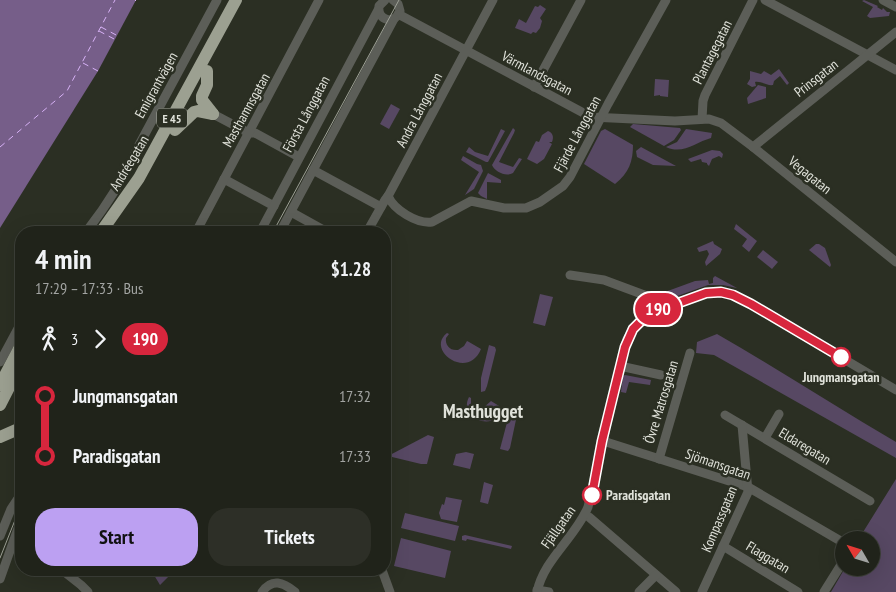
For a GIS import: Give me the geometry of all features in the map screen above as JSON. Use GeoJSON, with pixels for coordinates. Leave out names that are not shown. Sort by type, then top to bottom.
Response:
{"type":"FeatureCollection","features":[{"type":"Feature","properties":{"kind":"highway","name":"Andréegatan"},"geometry":{"type":"LineString","coordinates":[[104,226],[139,178],[236,0]]}},
{"type":"Feature","properties":{"kind":"highway","name":"Andréegatan"},"geometry":{"type":"LineString","coordinates":[[115,226],[139,194],[245,0]]}},
{"type":"Feature","properties":{"kind":"highway"},"geometry":{"type":"LineString","coordinates":[[207,71],[207,85],[202,100],[213,114]]}},
{"type":"Feature","properties":{"kind":"highway"},"geometry":{"type":"LineString","coordinates":[[175,130],[194,112],[213,114]]}},
{"type":"Feature","properties":{"kind":"highway"},"geometry":{"type":"LineString","coordinates":[[0,385],[15,356]]}},
{"type":"Feature","properties":{"kind":"highway"},"geometry":{"type":"LineString","coordinates":[[1,403],[15,376]]}},
{"type":"Feature","properties":{"kind":"highway"},"geometry":{"type":"LineString","coordinates":[[0,437],[15,430]]}},
{"type":"Feature","properties":{"kind":"street","name":"Emigrantvägen"},"geometry":{"type":"LineString","coordinates":[[91,226],[109,202],[129,167],[217,0]]}},
{"type":"Feature","properties":{"kind":"street","name":"Masthamnsgatan"},"geometry":{"type":"LineString","coordinates":[[199,226],[319,0]]}},
{"type":"Feature","properties":{"kind":"street"},"geometry":{"type":"LineString","coordinates":[[283,226],[399,11],[397,3],[393,0]]}},
{"type":"Feature","properties":{"kind":"street","name":"Andra Långgatan"},"geometry":{"type":"LineString","coordinates":[[370,226],[494,0]]}},
{"type":"Feature","properties":{"kind":"street"},"geometry":{"type":"LineString","coordinates":[[534,87],[581,0]]}},
{"type":"Feature","properties":{"kind":"street","name":"Fjärde Långgatan"},"geometry":{"type":"LineString","coordinates":[[388,196],[394,206],[427,223],[471,202],[511,209],[533,206],[555,192],[568,180],[666,0]]}},
{"type":"Feature","properties":{"kind":"street","name":"Plantagegatan"},"geometry":{"type":"LineString","coordinates":[[702,118],[703,101],[753,0]]}},
{"type":"Feature","properties":{"kind":"street"},"geometry":{"type":"LineString","coordinates":[[765,0],[896,70]]}},
{"type":"Feature","properties":{"kind":"street"},"geometry":{"type":"LineString","coordinates":[[883,0],[896,7]]}},
{"type":"Feature","properties":{"kind":"street","name":"Första Långgatan"},"geometry":{"type":"LineString","coordinates":[[381,2],[380,15],[383,19],[388,20],[399,11]]}},
{"type":"Feature","properties":{"kind":"street","name":"Första Långgatan"},"geometry":{"type":"LineString","coordinates":[[263,226],[381,2]]}},
{"type":"Feature","properties":{"kind":"street","name":"Värmlandsgatan"},"geometry":{"type":"LineString","coordinates":[[399,11],[466,51],[586,115],[675,121],[702,118]]}},
{"type":"Feature","properties":{"kind":"street","name":"Prinsgatan"},"geometry":{"type":"LineString","coordinates":[[753,147],[896,32]]}},
{"type":"Feature","properties":{"kind":"street"},"geometry":{"type":"LineString","coordinates":[[213,114],[249,133],[255,133],[299,157]]}},
{"type":"Feature","properties":{"kind":"street","name":"Vegagatan"},"geometry":{"type":"LineString","coordinates":[[702,118],[721,123],[896,262]]}},
{"type":"Feature","properties":{"kind":"street"},"geometry":{"type":"LineString","coordinates":[[313,170],[381,207]]}},
{"type":"Feature","properties":{"kind":"street"},"geometry":{"type":"LineString","coordinates":[[224,179],[274,206]]}},
{"type":"Feature","properties":{"kind":"street"},"geometry":{"type":"LineString","coordinates":[[291,212],[316,226]]}},
{"type":"Feature","properties":{"kind":"street"},"geometry":{"type":"LineString","coordinates":[[570,275],[604,280],[647,296],[652,301],[656,310]]}},
{"type":"Feature","properties":{"kind":"street","name":"Fjällgatan"},"geometry":{"type":"LineString","coordinates":[[537,591],[546,569],[588,509],[620,366],[631,332],[642,319],[656,310],[711,292],[721,292],[740,298],[896,390]]}},
{"type":"Feature","properties":{"kind":"street"},"geometry":{"type":"LineString","coordinates":[[0,362],[15,334]]}},
{"type":"Feature","properties":{"kind":"street","name":"Övre Matrosgatan"},"geometry":{"type":"LineString","coordinates":[[658,459],[690,353]]}},
{"type":"Feature","properties":{"kind":"street"},"geometry":{"type":"LineString","coordinates":[[620,366],[662,375]]}},
{"type":"Feature","properties":{"kind":"street"},"geometry":{"type":"LineString","coordinates":[[765,438],[779,414]]}},
{"type":"Feature","properties":{"kind":"street","name":"Eldaregatan"},"geometry":{"type":"LineString","coordinates":[[725,415],[870,501]]}},
{"type":"Feature","properties":{"kind":"street","name":"Kompassgatan"},"geometry":{"type":"LineString","coordinates":[[702,592],[746,497],[748,487],[742,425]]}},
{"type":"Feature","properties":{"kind":"street","name":"Sjömansgatan"},"geometry":{"type":"LineString","coordinates":[[602,441],[748,487],[835,538]]}},
{"type":"Feature","properties":{"kind":"street"},"geometry":{"type":"LineString","coordinates":[[0,536],[15,503]]}},
{"type":"Feature","properties":{"kind":"street"},"geometry":{"type":"LineString","coordinates":[[589,517],[676,592]]}},
{"type":"Feature","properties":{"kind":"street"},"geometry":{"type":"LineString","coordinates":[[0,579],[15,537]]}},
{"type":"Feature","properties":{"kind":"street","name":"Flaggatan"},"geometry":{"type":"LineString","coordinates":[[723,546],[798,592]]}},
{"type":"Feature","properties":{"kind":"street"},"geometry":{"type":"LineString","coordinates":[[824,592],[835,574]]}},
{"type":"Feature","properties":{"kind":"street"},"geometry":{"type":"LineString","coordinates":[[639,592],[656,575]]}},
{"type":"Feature","properties":{"kind":"street"},"geometry":{"type":"LineString","coordinates":[[70,576],[88,592]]}},
{"type":"Feature","properties":{"kind":"street"},"geometry":{"type":"LineString","coordinates":[[384,576],[390,592]]}},
{"type":"Feature","properties":{"kind":"street"},"geometry":{"type":"LineString","coordinates":[[262,592],[273,582],[284,585],[295,592]]}},
{"type":"Feature","properties":{"kind":"street"},"geometry":{"type":"LineString","coordinates":[[537,591],[549,592]]}},
{"type":"Feature","properties":{"kind":"shaded area"},"geometry":{"type":"Polygon","coordinates":[[[0,0],[136,0],[98,71],[0,228],[0,0]]]}},
{"type":"Feature","properties":{"kind":"shaded area"},"geometry":{"type":"Polygon","coordinates":[[[864,0],[878,6],[882,10],[883,8],[890,12],[889,16],[870,18],[867,16],[873,7],[862,1],[864,0]]]}},
{"type":"Feature","properties":{"kind":"shaded area"},"geometry":{"type":"Polygon","coordinates":[[[540,5],[546,9],[540,18],[542,21],[536,33],[533,32],[531,34],[515,28],[519,19],[526,23],[535,6],[538,7],[540,5]]]}},
{"type":"Feature","properties":{"kind":"shaded area"},"geometry":{"type":"Polygon","coordinates":[[[779,69],[789,83],[787,85],[780,76],[774,81],[773,85],[755,82],[756,86],[752,87],[747,84],[750,79],[750,71],[761,74],[764,71],[771,75],[779,69]]]}},
{"type":"Feature","properties":{"kind":"shaded area"},"geometry":{"type":"Polygon","coordinates":[[[655,79],[669,80],[668,97],[654,96],[655,79]]]}},
{"type":"Feature","properties":{"kind":"shaded area"},"geometry":{"type":"Polygon","coordinates":[[[758,85],[766,87],[766,98],[748,104],[747,98],[758,85]]]}},
{"type":"Feature","properties":{"kind":"shaded area"},"geometry":{"type":"Polygon","coordinates":[[[391,104],[400,109],[389,129],[380,124],[391,104]]]}},
{"type":"Feature","properties":{"kind":"shaded area"},"geometry":{"type":"Polygon","coordinates":[[[633,124],[680,128],[681,130],[674,140],[664,146],[630,127],[633,124]]]}},
{"type":"Feature","properties":{"kind":"shaded area"},"geometry":{"type":"Polygon","coordinates":[[[513,128],[515,130],[514,133],[499,162],[513,167],[519,158],[522,159],[513,173],[504,174],[496,170],[492,165],[513,128]]]}},
{"type":"Feature","properties":{"kind":"shaded area"},"geometry":{"type":"Polygon","coordinates":[[[501,129],[505,131],[488,162],[466,152],[469,147],[475,152],[488,156],[501,129]]]}},
{"type":"Feature","properties":{"kind":"shaded area"},"geometry":{"type":"Polygon","coordinates":[[[605,129],[633,145],[629,166],[624,176],[615,184],[584,164],[601,131],[605,129]]]}},
{"type":"Feature","properties":{"kind":"shaded area"},"geometry":{"type":"Polygon","coordinates":[[[686,129],[712,133],[711,138],[684,149],[678,150],[666,147],[677,142],[686,129]]]}},
{"type":"Feature","properties":{"kind":"shaded area"},"geometry":{"type":"Polygon","coordinates":[[[548,131],[552,134],[553,138],[552,142],[549,142],[552,144],[544,159],[537,164],[527,159],[536,141],[539,142],[542,135],[548,131]]]}},
{"type":"Feature","properties":{"kind":"shaded area"},"geometry":{"type":"Polygon","coordinates":[[[641,147],[676,166],[653,165],[637,157],[636,151],[641,147]]]}},
{"type":"Feature","properties":{"kind":"shaded area"},"geometry":{"type":"Polygon","coordinates":[[[712,150],[720,151],[723,154],[722,158],[719,156],[712,159],[709,166],[707,163],[702,162],[701,159],[691,162],[688,159],[712,150]]]}},
{"type":"Feature","properties":{"kind":"shaded area"},"geometry":{"type":"Polygon","coordinates":[[[463,156],[481,165],[483,171],[474,189],[465,195],[479,172],[461,160],[463,156]]]}},
{"type":"Feature","properties":{"kind":"shaded area"},"geometry":{"type":"Polygon","coordinates":[[[488,173],[501,180],[501,183],[487,182],[487,199],[478,193],[488,173]]]}},
{"type":"Feature","properties":{"kind":"shaded area"},"geometry":{"type":"Polygon","coordinates":[[[736,224],[757,241],[749,252],[742,246],[747,239],[734,229],[736,224]]]}},
{"type":"Feature","properties":{"kind":"shaded area"},"geometry":{"type":"Polygon","coordinates":[[[713,241],[714,244],[722,249],[720,254],[706,266],[705,262],[709,254],[707,250],[699,252],[697,248],[713,241]]]}},
{"type":"Feature","properties":{"kind":"shaded area"},"geometry":{"type":"Polygon","coordinates":[[[816,244],[825,248],[830,267],[809,250],[816,244]]]}},
{"type":"Feature","properties":{"kind":"shaded area"},"geometry":{"type":"Polygon","coordinates":[[[763,250],[778,262],[772,269],[757,257],[763,250]]]}},
{"type":"Feature","properties":{"kind":"shaded area"},"geometry":{"type":"Polygon","coordinates":[[[715,276],[737,288],[723,285],[708,285],[669,299],[654,296],[695,281],[708,280],[709,284],[713,283],[715,276]]]}},
{"type":"Feature","properties":{"kind":"shaded area"},"geometry":{"type":"Polygon","coordinates":[[[540,294],[553,297],[545,326],[533,323],[540,294]]]}},
{"type":"Feature","properties":{"kind":"shaded area"},"geometry":{"type":"Polygon","coordinates":[[[665,315],[669,318],[666,326],[652,325],[652,321],[665,315]]]}},
{"type":"Feature","properties":{"kind":"shaded area"},"geometry":{"type":"Polygon","coordinates":[[[447,333],[449,334],[446,338],[446,343],[453,350],[458,350],[467,341],[481,349],[475,358],[467,362],[451,359],[441,347],[442,340],[447,333]]]}},
{"type":"Feature","properties":{"kind":"shaded area"},"geometry":{"type":"Polygon","coordinates":[[[717,334],[896,442],[896,458],[714,355],[696,353],[697,342],[717,334]]]}},
{"type":"Feature","properties":{"kind":"shaded area"},"geometry":{"type":"Polygon","coordinates":[[[489,345],[495,347],[496,350],[487,386],[485,391],[481,392],[481,378],[489,345]]]}},
{"type":"Feature","properties":{"kind":"shaded area"},"geometry":{"type":"Polygon","coordinates":[[[623,376],[651,380],[650,385],[629,382],[626,393],[621,392],[623,376]]]}},
{"type":"Feature","properties":{"kind":"shaded area"},"geometry":{"type":"Polygon","coordinates":[[[469,397],[471,398],[471,405],[477,409],[482,409],[491,401],[504,409],[499,416],[492,420],[478,420],[468,411],[469,397]]]}},
{"type":"Feature","properties":{"kind":"shaded area"},"geometry":{"type":"Polygon","coordinates":[[[510,411],[515,412],[517,415],[508,451],[500,449],[510,411]]]}},
{"type":"Feature","properties":{"kind":"shaded area"},"geometry":{"type":"Polygon","coordinates":[[[428,435],[434,437],[427,464],[391,457],[391,454],[428,435]]]}},
{"type":"Feature","properties":{"kind":"shaded area"},"geometry":{"type":"Polygon","coordinates":[[[466,452],[474,454],[470,469],[453,465],[456,454],[466,452]]]}},
{"type":"Feature","properties":{"kind":"shaded area"},"geometry":{"type":"Polygon","coordinates":[[[896,479],[896,592],[831,592],[840,576],[880,576],[880,531],[864,531],[896,479]]]}},
{"type":"Feature","properties":{"kind":"shaded area"},"geometry":{"type":"Polygon","coordinates":[[[484,482],[493,485],[488,504],[480,502],[484,482]]]}},
{"type":"Feature","properties":{"kind":"shaded area"},"geometry":{"type":"Polygon","coordinates":[[[446,497],[462,500],[457,522],[441,519],[439,513],[446,497]]]}},
{"type":"Feature","properties":{"kind":"shaded area"},"geometry":{"type":"Polygon","coordinates":[[[405,513],[459,526],[455,541],[401,528],[405,513]]]}},
{"type":"Feature","properties":{"kind":"shaded area"},"geometry":{"type":"Polygon","coordinates":[[[465,535],[512,546],[511,549],[467,539],[466,541],[462,540],[462,536],[465,535]]]}},
{"type":"Feature","properties":{"kind":"shaded area"},"geometry":{"type":"Polygon","coordinates":[[[401,538],[451,551],[445,578],[394,566],[401,538]]]}},
{"type":"Feature","properties":{"kind":"shaded area"},"geometry":{"type":"Polygon","coordinates":[[[155,576],[169,576],[160,585],[155,576]]]}},
{"type":"Feature","properties":{"kind":"ferry route"},"geometry":{"type":"LineString","coordinates":[[0,147],[67,91],[115,0]]}},
{"type":"Feature","properties":{"kind":"ferry route"},"geometry":{"type":"LineString","coordinates":[[101,27],[118,36]]}},
{"type":"Feature","properties":{"kind":"ferry route"},"geometry":{"type":"LineString","coordinates":[[99,31],[116,40]]}},
{"type":"Feature","properties":{"kind":"ferry route"},"geometry":{"type":"LineString","coordinates":[[83,63],[98,71]]}},
{"type":"Feature","properties":{"kind":"tram line"},"geometry":{"type":"LineString","coordinates":[[276,226],[399,0]]}},
{"type":"Feature","properties":{"kind":"tram line"},"geometry":{"type":"LineString","coordinates":[[0,558],[15,520]]}},
{"type":"Feature","properties":{"kind":"bus line","name":"190"},"geometry":{"type":"LineString","coordinates":[[592,495],[602,441],[627,340],[633,329],[648,314],[706,293],[721,292],[740,298],[841,357]]}},
{"type":"Feature","properties":{"kind":"place","name":"Jungmansgatan"},"geometry":{"type":"Point","coordinates":[841,357]}},
{"type":"Feature","properties":{"kind":"place","name":"Paradisgatan"},"geometry":{"type":"Point","coordinates":[592,495]}},
{"type":"Feature","properties":{"kind":"district","name":"Masthugget"},"geometry":{"type":"Point","coordinates":[483,411]}}]}
